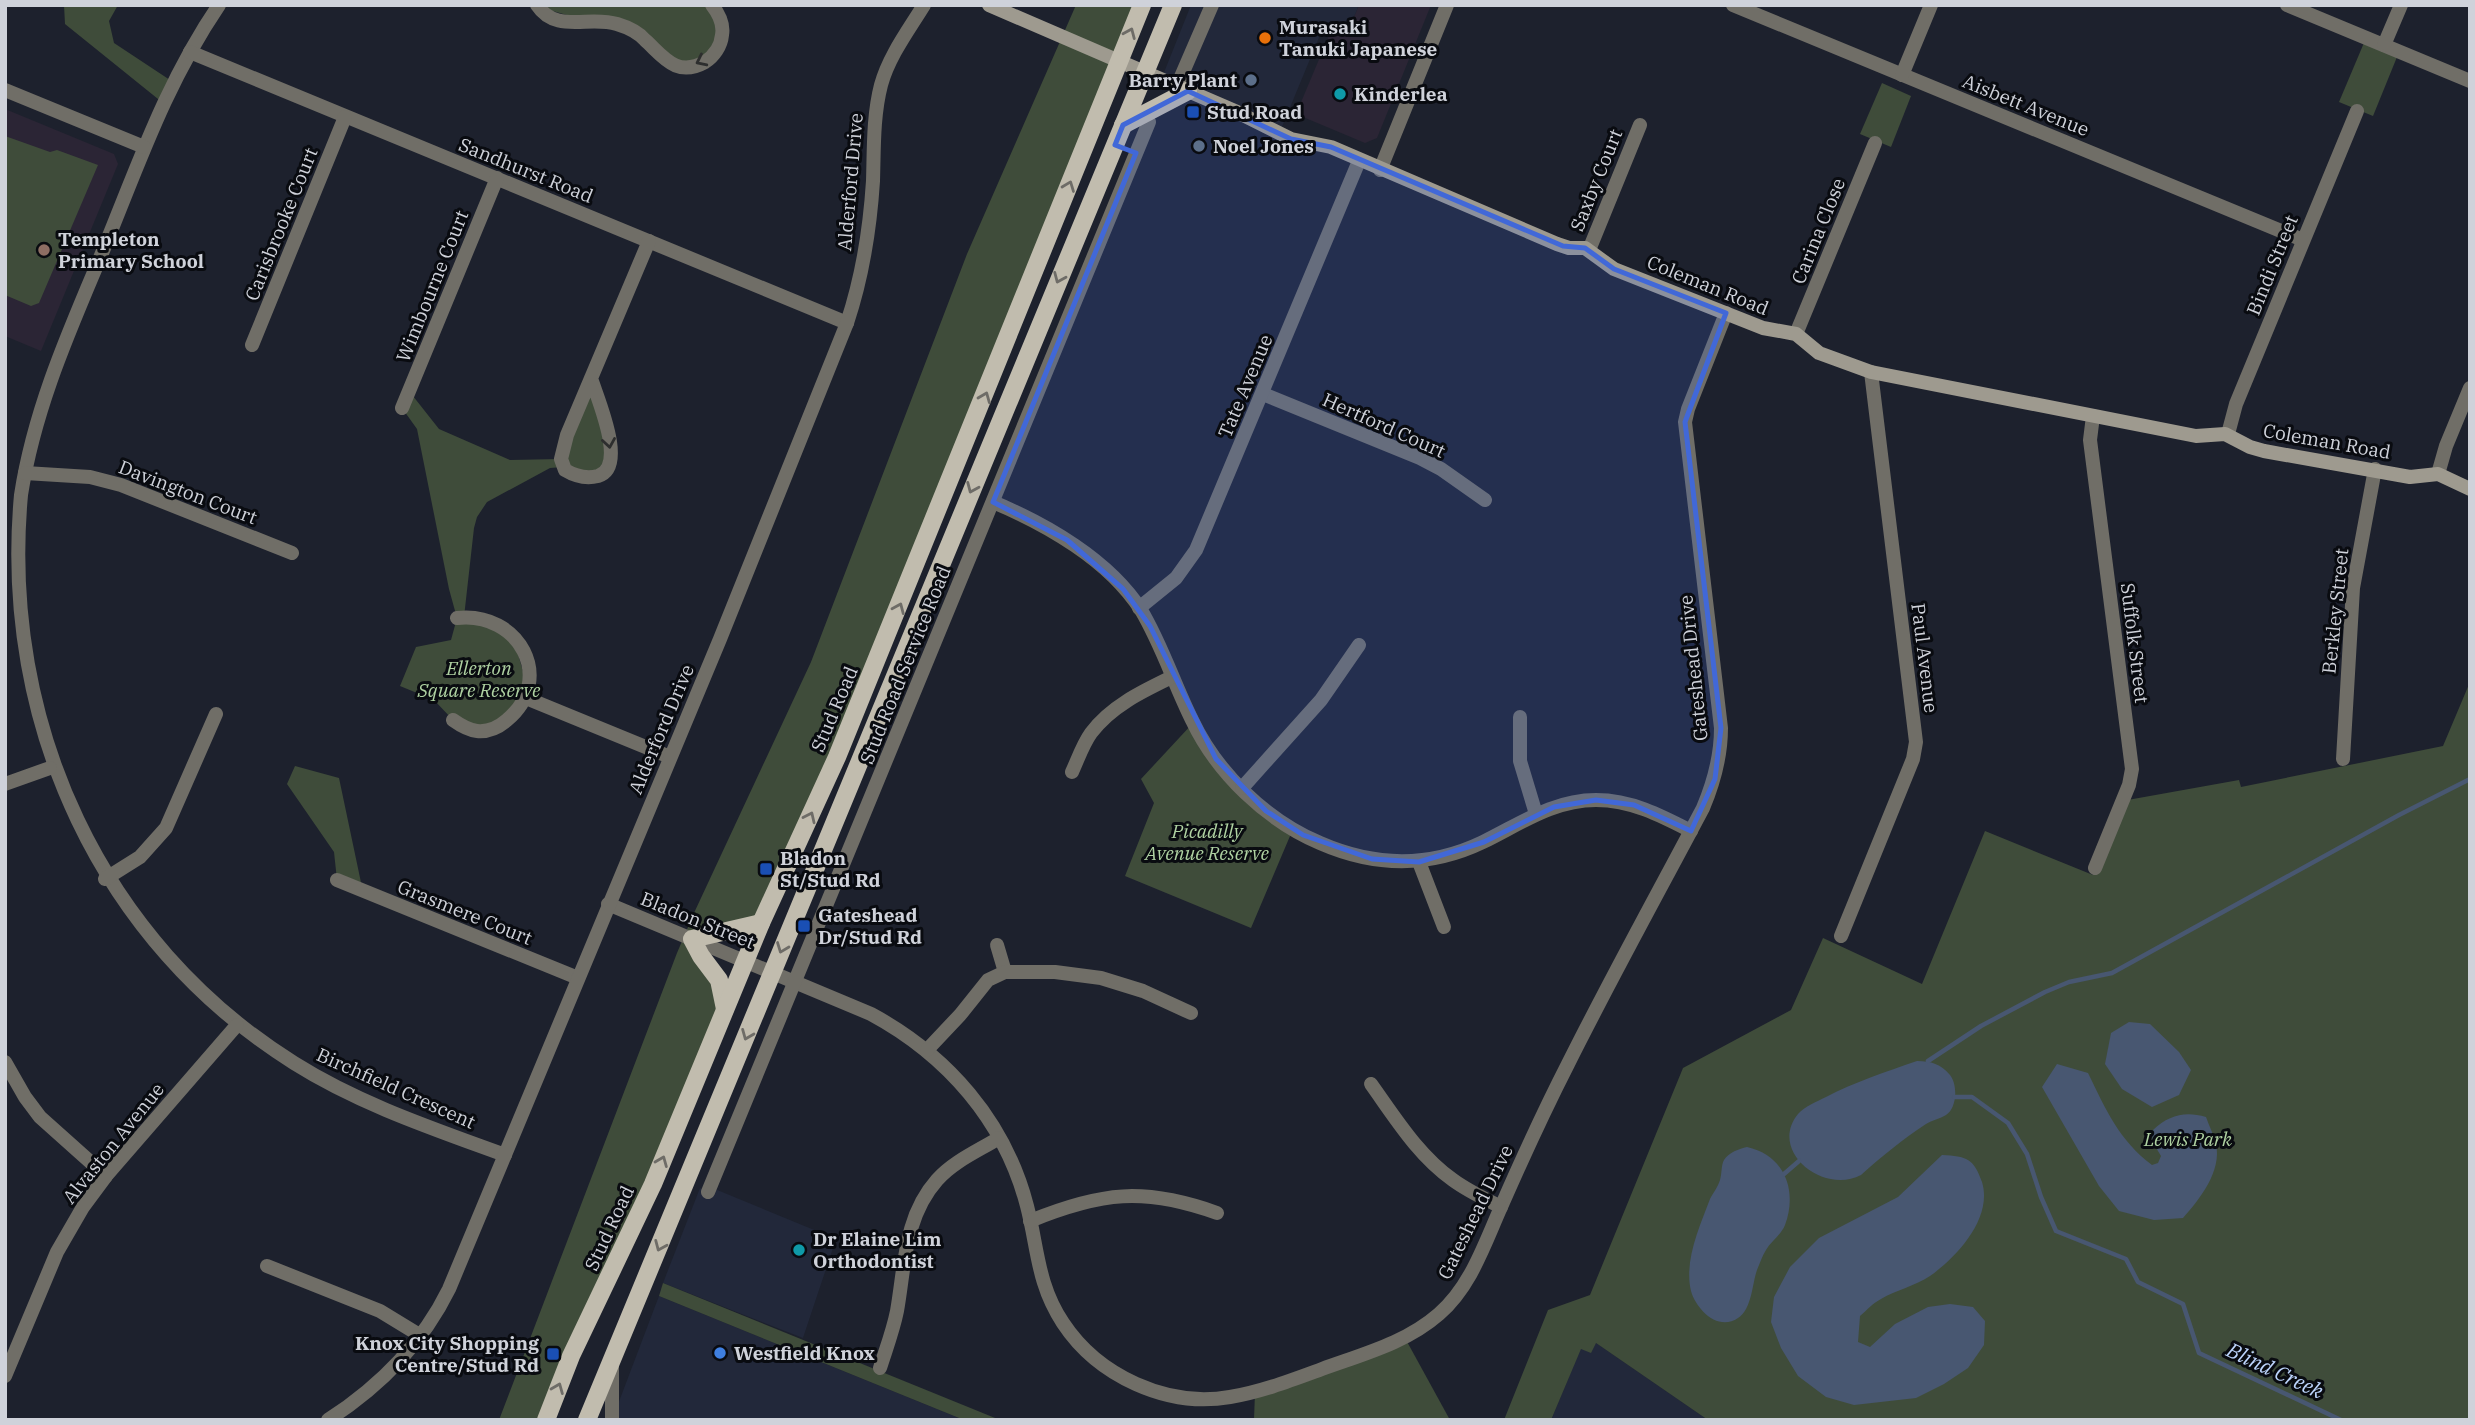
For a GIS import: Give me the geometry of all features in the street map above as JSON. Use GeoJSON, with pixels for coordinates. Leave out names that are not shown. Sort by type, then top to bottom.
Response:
{"type":"FeatureCollection","features":[{"type":"Feature","properties":{"kind":"main road","name":"Stud Road"},"geometry":{"type":"LineString","coordinates":[[546,1420],[571,1356],[653,1184],[761,923],[847,733],[1045,250],[1142,5]]}},
{"type":"Feature","properties":{"kind":"main road"},"geometry":{"type":"LineString","coordinates":[[587,1420],[1173,5]]}},
{"type":"Feature","properties":{"kind":"main road"},"geometry":{"type":"LineString","coordinates":[[1123,125],[1182,89]]}},
{"type":"Feature","properties":{"kind":"main road"},"geometry":{"type":"LineString","coordinates":[[725,1009],[719,980],[692,939],[761,923]]}},
{"type":"Feature","properties":{"kind":"street","name":"Birchfield Crescent"},"geometry":{"type":"LineString","coordinates":[[219,5],[160,107],[48,385],[25,473],[17,533],[12,628],[30,701],[50,768],[74,825],[105,879],[129,915],[158,950],[207,1000],[237,1025],[297,1065],[334,1085],[376,1105],[505,1155]]}},
{"type":"Feature","properties":{"kind":"street"},"geometry":{"type":"LineString","coordinates":[[537,5],[546,16],[559,22],[599,21],[624,26],[643,37],[665,61],[684,67],[706,61],[719,48],[723,29],[712,5]]}},
{"type":"Feature","properties":{"kind":"street","name":"Alderford Drive"},"geometry":{"type":"LineString","coordinates":[[328,1420],[370,1390],[401,1360],[421,1336],[449,1289],[821,393],[847,323],[861,269],[867,229],[873,184],[876,113],[881,85],[895,53],[924,5]]}},
{"type":"Feature","properties":{"kind":"street","name":"Coleman Road"},"geometry":{"type":"LineString","coordinates":[[989,5],[1237,112],[1291,139],[1331,148],[1563,246],[1589,250],[1614,269],[1769,330],[1796,334],[1819,353],[1871,372],[2196,436],[2228,434],[2256,449],[2410,477],[2438,474],[2470,489]]}},
{"type":"Feature","properties":{"kind":"street"},"geometry":{"type":"LineString","coordinates":[[1182,89],[1212,5]]}},
{"type":"Feature","properties":{"kind":"street"},"geometry":{"type":"LineString","coordinates":[[1380,170],[1447,5]]}},
{"type":"Feature","properties":{"kind":"street","name":"Aisbett Avenue"},"geometry":{"type":"LineString","coordinates":[[1733,5],[2303,240]]}},
{"type":"Feature","properties":{"kind":"street"},"geometry":{"type":"LineString","coordinates":[[1902,75],[1931,5]]}},
{"type":"Feature","properties":{"kind":"street"},"geometry":{"type":"LineString","coordinates":[[2287,5],[2470,81]]}},
{"type":"Feature","properties":{"kind":"street"},"geometry":{"type":"LineString","coordinates":[[2384,45],[2401,5]]}},
{"type":"Feature","properties":{"kind":"street","name":"Sandhurst Road"},"geometry":{"type":"LineString","coordinates":[[190,52],[847,323]]}},
{"type":"Feature","properties":{"kind":"street"},"geometry":{"type":"LineString","coordinates":[[5,90],[144,146]]}},
{"type":"Feature","properties":{"kind":"street","name":"Bindi Street"},"geometry":{"type":"LineString","coordinates":[[2228,434],[2236,404],[2357,111]]}},
{"type":"Feature","properties":{"kind":"street","name":"Carisbrooke Court"},"geometry":{"type":"LineString","coordinates":[[252,345],[345,117]]}},
{"type":"Feature","properties":{"kind":"street","name":"Stud Road Service Road"},"geometry":{"type":"LineString","coordinates":[[708,1192],[1149,122]]}},
{"type":"Feature","properties":{"kind":"street","name":"Saxby Court"},"geometry":{"type":"LineString","coordinates":[[1589,250],[1640,125]]}},
{"type":"Feature","properties":{"kind":"street","name":"Carina Close"},"geometry":{"type":"LineString","coordinates":[[1796,334],[1875,143]]}},
{"type":"Feature","properties":{"kind":"street"},"geometry":{"type":"LineString","coordinates":[[1115,145],[1136,153]]}},
{"type":"Feature","properties":{"kind":"street","name":"Tate Avenue"},"geometry":{"type":"LineString","coordinates":[[1139,608],[1176,578],[1196,550],[1359,160]]}},
{"type":"Feature","properties":{"kind":"street","name":"Wimbourne Court"},"geometry":{"type":"LineString","coordinates":[[402,408],[497,178]]}},
{"type":"Feature","properties":{"kind":"street"},"geometry":{"type":"LineString","coordinates":[[591,378],[610,439],[611,455],[607,471],[589,477],[569,472],[563,467],[561,459],[567,435],[591,378],[649,241]]}},
{"type":"Feature","properties":{"kind":"street","name":"Gateshead Drive"},"geometry":{"type":"LineString","coordinates":[[773,972],[871,1014],[927,1050],[972,1095],[999,1138],[1020,1184],[1039,1270],[1048,1295],[1064,1325],[1087,1352],[1113,1373],[1149,1389],[1191,1398],[1222,1398],[1255,1392],[1315,1372],[1377,1350],[1416,1331],[1439,1314],[1460,1291],[1480,1255],[1567,1065],[1691,831],[1715,779],[1721,728],[1685,422],[1726,313]]}},
{"type":"Feature","properties":{"kind":"street","name":"Paul Avenue"},"geometry":{"type":"LineString","coordinates":[[1841,936],[1913,759],[1916,742],[1871,372]]}},
{"type":"Feature","properties":{"kind":"street"},"geometry":{"type":"LineString","coordinates":[[2438,474],[2446,446],[2470,388]]}},
{"type":"Feature","properties":{"kind":"street","name":"Hertford Court"},"geometry":{"type":"LineString","coordinates":[[1263,394],[1420,458],[1441,469],[1485,500]]}},
{"type":"Feature","properties":{"kind":"street","name":"Suffolk Street"},"geometry":{"type":"LineString","coordinates":[[2093,416],[2091,440],[2132,769],[2129,785],[2095,868]]}},
{"type":"Feature","properties":{"kind":"street","name":"Berkley Street"},"geometry":{"type":"LineString","coordinates":[[2343,759],[2353,588],[2375,469]]}},
{"type":"Feature","properties":{"kind":"street","name":"Davington Court"},"geometry":{"type":"LineString","coordinates":[[25,473],[90,477],[121,485],[292,553]]}},
{"type":"Feature","properties":{"kind":"street"},"geometry":{"type":"LineString","coordinates":[[993,502],[1030,518],[1068,540],[1104,569],[1139,608],[1203,740],[1216,759],[1242,788],[1283,823],[1332,848],[1372,859],[1419,862],[1464,850],[1536,814],[1582,801],[1610,801],[1646,809],[1691,831]]}},
{"type":"Feature","properties":{"kind":"street"},"geometry":{"type":"LineString","coordinates":[[453,720],[469,729],[487,731],[495,728],[509,718],[526,698],[529,678],[526,659],[512,634],[489,620],[457,618]]}},
{"type":"Feature","properties":{"kind":"street"},"geometry":{"type":"LineString","coordinates":[[1242,788],[1321,701],[1359,645]]}},
{"type":"Feature","properties":{"kind":"street"},"geometry":{"type":"LineString","coordinates":[[1072,772],[1086,740],[1103,719],[1122,704],[1172,677]]}},
{"type":"Feature","properties":{"kind":"street"},"geometry":{"type":"LineString","coordinates":[[526,698],[670,757]]}},
{"type":"Feature","properties":{"kind":"street"},"geometry":{"type":"LineString","coordinates":[[105,879],[150,849],[166,828],[216,714]]}},
{"type":"Feature","properties":{"kind":"street"},"geometry":{"type":"LineString","coordinates":[[1520,716],[1520,761],[1536,814]]}},
{"type":"Feature","properties":{"kind":"street"},"geometry":{"type":"LineString","coordinates":[[5,785],[50,768]]}},
{"type":"Feature","properties":{"kind":"street"},"geometry":{"type":"LineString","coordinates":[[1419,862],[1444,927]]}},
{"type":"Feature","properties":{"kind":"street","name":"Grasmere Court"},"geometry":{"type":"LineString","coordinates":[[337,880],[578,978]]}},
{"type":"Feature","properties":{"kind":"street","name":"Bladon Street"},"geometry":{"type":"LineString","coordinates":[[608,904],[773,972]]}},
{"type":"Feature","properties":{"kind":"street"},"geometry":{"type":"LineString","coordinates":[[997,945],[1005,972]]}},
{"type":"Feature","properties":{"kind":"street"},"geometry":{"type":"LineString","coordinates":[[927,1050],[988,980],[1005,972],[1055,972],[1101,978],[1143,991],[1191,1013]]}},
{"type":"Feature","properties":{"kind":"street","name":"Alvaston Avenue"},"geometry":{"type":"LineString","coordinates":[[5,1376],[57,1252],[83,1207],[106,1176],[237,1025]]}},
{"type":"Feature","properties":{"kind":"street"},"geometry":{"type":"LineString","coordinates":[[5,1062],[40,1117],[106,1176]]}},
{"type":"Feature","properties":{"kind":"street"},"geometry":{"type":"LineString","coordinates":[[1371,1084],[1427,1159],[1461,1186],[1501,1207]]}},
{"type":"Feature","properties":{"kind":"street"},"geometry":{"type":"LineString","coordinates":[[880,1368],[896,1315],[906,1242],[919,1207],[943,1173],[999,1138]]}},
{"type":"Feature","properties":{"kind":"street"},"geometry":{"type":"LineString","coordinates":[[1030,1221],[1077,1203],[1120,1196],[1166,1198],[1217,1213]]}},
{"type":"Feature","properties":{"kind":"street"},"geometry":{"type":"LineString","coordinates":[[267,1266],[380,1311],[421,1336]]}},
{"type":"Feature","properties":{"kind":"street"},"geometry":{"type":"LineString","coordinates":[[612,1358],[612,1420]]}},
{"type":"Feature","properties":{"kind":"highlighted area"},"geometry":{"type":"Polygon","coordinates":[[[1188,91],[1291,139],[1331,147],[1563,246],[1585,248],[1614,269],[1726,313],[1685,422],[1721,728],[1715,779],[1691,831],[1634,805],[1596,800],[1554,807],[1484,842],[1419,862],[1372,859],[1303,835],[1266,811],[1216,759],[1150,626],[1123,589],[1067,540],[993,502],[1136,153],[1115,145],[1123,125],[1188,91]]]}},
{"type":"Feature","properties":{"kind":"shaded area"},"geometry":{"type":"Polygon","coordinates":[[[1191,5],[1359,5],[1348,32],[1325,23],[1279,134],[1161,80],[1191,5]]]}},
{"type":"Feature","properties":{"kind":"shaded area"},"geometry":{"type":"Polygon","coordinates":[[[1359,5],[1431,5],[1377,138],[1365,143],[1303,117],[1299,107],[1333,26],[1348,32],[1359,5]]]}},
{"type":"Feature","properties":{"kind":"shaded area","name":"Templeton Primary School"},"geometry":{"type":"Polygon","coordinates":[[[5,109],[114,154],[118,164],[41,351],[5,336],[5,109]]]}},
{"type":"Feature","properties":{"kind":"shaded area"},"geometry":{"type":"Polygon","coordinates":[[[2129,1022],[2150,1024],[2179,1052],[2191,1070],[2179,1095],[2152,1107],[2122,1089],[2105,1064],[2111,1033],[2129,1022]]]}},
{"type":"Feature","properties":{"kind":"shaded area"},"geometry":{"type":"Polygon","coordinates":[[[1917,1061],[1943,1068],[1953,1079],[1955,1096],[1950,1112],[1909,1136],[1861,1175],[1846,1180],[1831,1179],[1804,1166],[1795,1155],[1790,1142],[1791,1128],[1801,1111],[1848,1087],[1917,1061]]]}},
{"type":"Feature","properties":{"kind":"shaded area"},"geometry":{"type":"Polygon","coordinates":[[[2057,1064],[2088,1073],[2122,1135],[2152,1165],[2158,1163],[2161,1156],[2152,1141],[2153,1130],[2178,1116],[2191,1114],[2206,1117],[2216,1144],[2216,1164],[2208,1184],[2183,1218],[2154,1220],[2119,1211],[2099,1186],[2042,1087],[2057,1064]]]}},
{"type":"Feature","properties":{"kind":"shaded area"},"geometry":{"type":"Polygon","coordinates":[[[1747,1147],[1760,1151],[1779,1166],[1788,1187],[1789,1212],[1783,1229],[1762,1257],[1743,1314],[1730,1322],[1723,1322],[1709,1316],[1698,1305],[1691,1291],[1689,1268],[1701,1221],[1721,1178],[1722,1164],[1731,1153],[1747,1147]]]}},
{"type":"Feature","properties":{"kind":"shaded area"},"geometry":{"type":"Polygon","coordinates":[[[1942,1155],[1964,1158],[1976,1168],[1984,1196],[1978,1223],[1961,1247],[1940,1268],[1924,1279],[1878,1301],[1860,1316],[1858,1342],[1870,1347],[1895,1324],[1928,1307],[1950,1304],[1973,1307],[1985,1321],[1984,1345],[1968,1368],[1916,1398],[1854,1405],[1826,1397],[1798,1376],[1781,1348],[1771,1322],[1774,1297],[1790,1267],[1819,1238],[1898,1197],[1942,1155]]]}},
{"type":"Feature","properties":{"kind":"shaded area"},"geometry":{"type":"Polygon","coordinates":[[[710,1187],[836,1239],[803,1338],[663,1283],[700,1188],[708,1192],[710,1187]]]}},
{"type":"Feature","properties":{"kind":"shaded area","name":"Westfield Knox"},"geometry":{"type":"Polygon","coordinates":[[[659,1296],[964,1420],[612,1420],[659,1296]]]}},
{"type":"Feature","properties":{"kind":"shaded area"},"geometry":{"type":"Polygon","coordinates":[[[1596,1343],[1708,1420],[1551,1420],[1581,1348],[1596,1343]]]}},
{"type":"Feature","properties":{"kind":"green space"},"geometry":{"type":"Polygon","coordinates":[[[64,5],[118,5],[109,21],[114,43],[173,82],[163,103],[65,24],[64,5]]]}},
{"type":"Feature","properties":{"kind":"green space"},"geometry":{"type":"Polygon","coordinates":[[[532,5],[712,5],[719,48],[684,67],[643,37],[532,5]]]}},
{"type":"Feature","properties":{"kind":"green space"},"geometry":{"type":"Polygon","coordinates":[[[1076,5],[1142,5],[761,923],[692,939],[725,1009],[546,1420],[499,1420],[677,953],[811,662],[967,254],[1076,5]]]}},
{"type":"Feature","properties":{"kind":"green space"},"geometry":{"type":"Polygon","coordinates":[[[2366,38],[2399,52],[2373,116],[2339,102],[2366,38]]]}},
{"type":"Feature","properties":{"kind":"green space"},"geometry":{"type":"Polygon","coordinates":[[[1882,83],[1911,96],[1891,147],[1860,134],[1882,83]]]}},
{"type":"Feature","properties":{"kind":"green space"},"geometry":{"type":"Polygon","coordinates":[[[5,136],[50,152],[57,150],[98,165],[39,303],[31,306],[5,295],[5,136]]]}},
{"type":"Feature","properties":{"kind":"green space","name":"Ellerton Square Reserve"},"geometry":{"type":"Polygon","coordinates":[[[591,378],[610,439],[603,474],[563,467],[550,468],[487,502],[477,517],[474,528],[464,617],[512,633],[528,689],[495,728],[453,720],[434,700],[400,686],[416,647],[451,640],[457,618],[417,429],[402,408],[409,391],[439,429],[510,460],[561,459],[591,378]]]}},
{"type":"Feature","properties":{"kind":"green space","name":"Lewis Park"},"geometry":{"type":"Polygon","coordinates":[[[2470,682],[2470,1420],[1708,1420],[1596,1343],[1591,1353],[1581,1349],[1551,1420],[1504,1420],[1548,1310],[1590,1295],[1683,1068],[1791,1010],[1823,938],[1922,984],[1985,831],[2093,875],[2122,801],[2239,780],[2241,787],[2443,746],[2470,682]]]}},
{"type":"Feature","properties":{"kind":"green space","name":"Picadilly Avenue Reserve"},"geometry":{"type":"Polygon","coordinates":[[[1193,723],[1216,759],[1293,829],[1251,928],[1125,876],[1154,803],[1141,779],[1193,723]]]}},
{"type":"Feature","properties":{"kind":"green space"},"geometry":{"type":"Polygon","coordinates":[[[295,766],[339,778],[363,892],[337,880],[334,852],[287,784],[295,766]]]}},
{"type":"Feature","properties":{"kind":"green space"},"geometry":{"type":"Polygon","coordinates":[[[663,1283],[1000,1420],[964,1420],[659,1296],[663,1283]]]}},
{"type":"Feature","properties":{"kind":"green space"},"geometry":{"type":"Polygon","coordinates":[[[1405,1338],[1450,1420],[1254,1420],[1255,1392],[1405,1338]]]}},
{"type":"Feature","properties":{"kind":"waterway"},"geometry":{"type":"LineString","coordinates":[[1928,1061],[1981,1026],[2045,992],[2069,982],[2112,973],[2399,815],[2470,779]]}},
{"type":"Feature","properties":{"kind":"waterway","name":"Blind Creek"},"geometry":{"type":"LineString","coordinates":[[1954,1097],[1972,1097],[2008,1123],[2027,1154],[2056,1231],[2126,1259],[2138,1282],[2183,1304],[2199,1353],[2341,1420]]}},
{"type":"Feature","properties":{"kind":"waterway","name":"Blind Creek"},"geometry":{"type":"LineString","coordinates":[[1784,1174],[1799,1161]]}},
{"type":"Feature","properties":{"kind":"place","name":"Murasaki Tanuki Japanese"},"geometry":{"type":"Point","coordinates":[1265,38]}},
{"type":"Feature","properties":{"kind":"place","name":"Barry Plant"},"geometry":{"type":"Point","coordinates":[1251,80]}},
{"type":"Feature","properties":{"kind":"place","name":"Kinderlea"},"geometry":{"type":"Point","coordinates":[1340,94]}},
{"type":"Feature","properties":{"kind":"place","name":"Stud Road"},"geometry":{"type":"Point","coordinates":[1193,112]}},
{"type":"Feature","properties":{"kind":"place","name":"Noel Jones"},"geometry":{"type":"Point","coordinates":[1199,146]}},
{"type":"Feature","properties":{"kind":"place","name":"Templeton Primary School"},"geometry":{"type":"Point","coordinates":[44,250]}},
{"type":"Feature","properties":{"kind":"place","name":"Bladon St/Stud Rd"},"geometry":{"type":"Point","coordinates":[766,869]}},
{"type":"Feature","properties":{"kind":"place","name":"Gateshead Dr/Stud Rd"},"geometry":{"type":"Point","coordinates":[804,926]}},
{"type":"Feature","properties":{"kind":"place","name":"Dr Elaine Lim Orthodontist"},"geometry":{"type":"Point","coordinates":[799,1250]}},
{"type":"Feature","properties":{"kind":"place","name":"Westfield Knox"},"geometry":{"type":"Point","coordinates":[720,1353]}},
{"type":"Feature","properties":{"kind":"place","name":"Knox City Shopping Centre/Stud Rd"},"geometry":{"type":"Point","coordinates":[553,1354]}}]}
